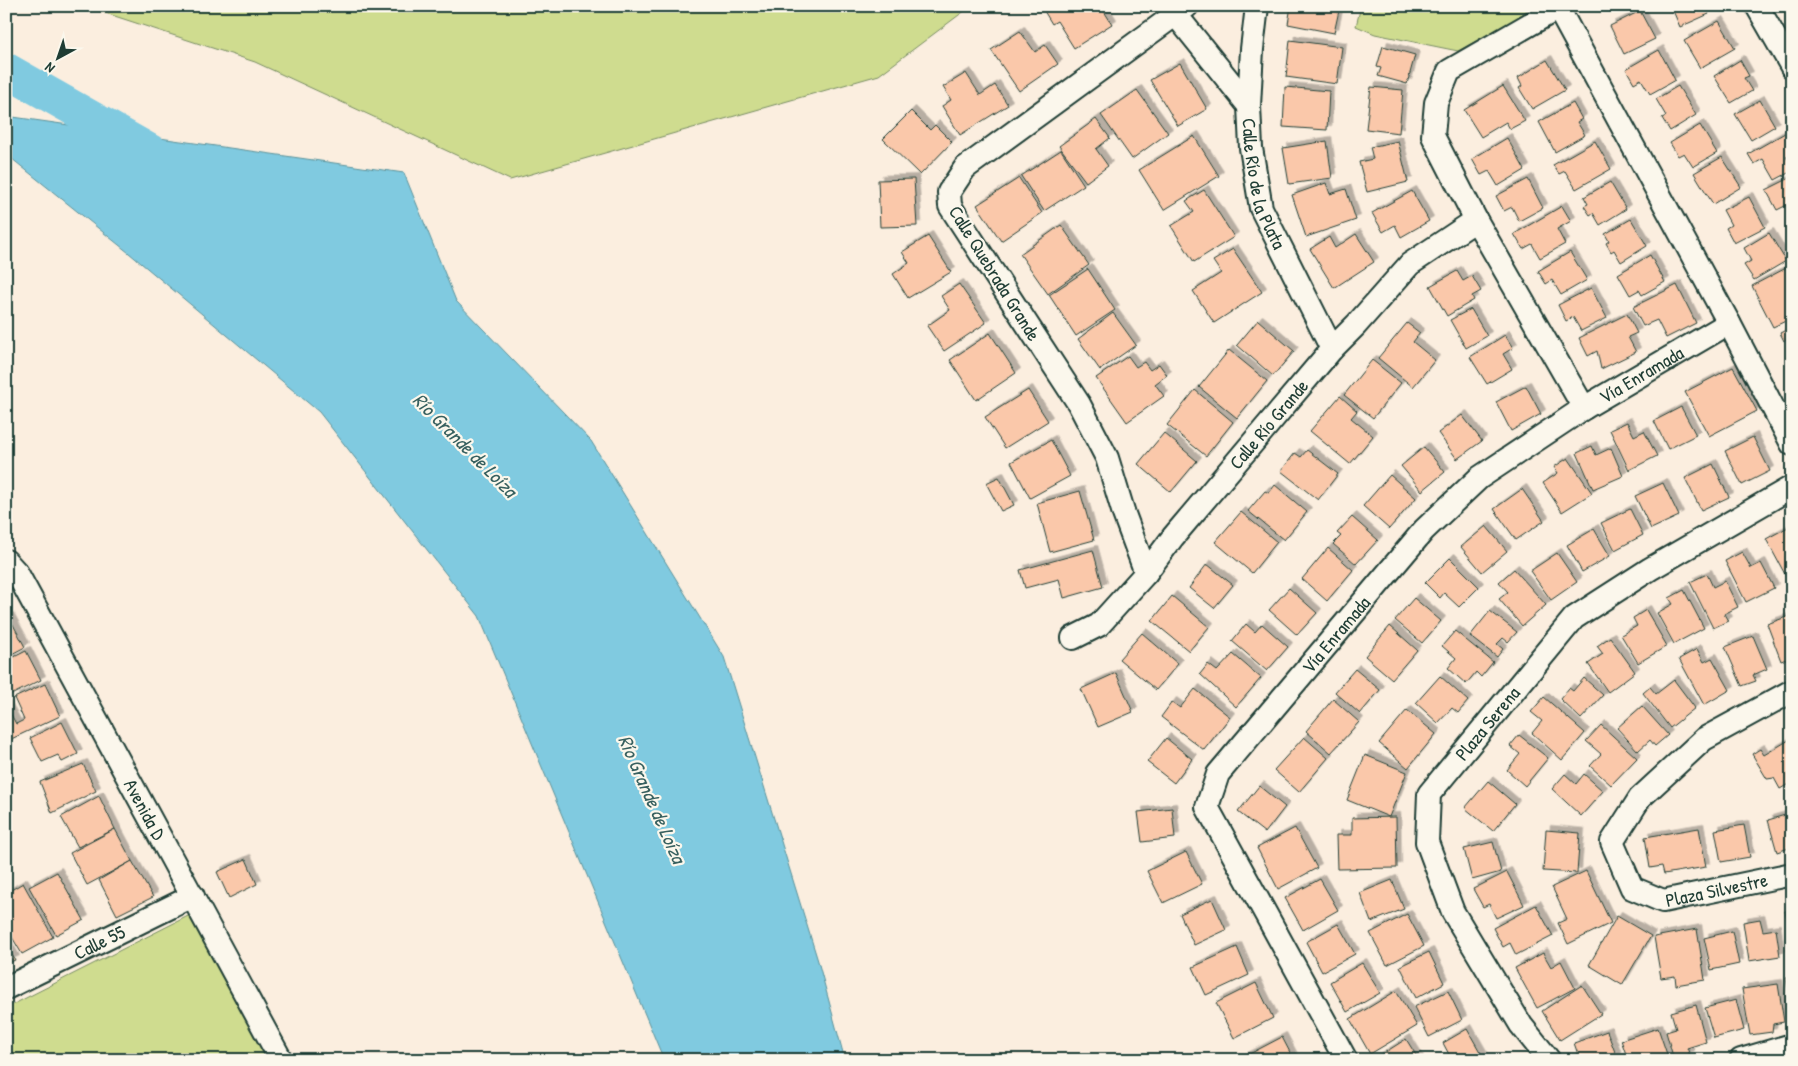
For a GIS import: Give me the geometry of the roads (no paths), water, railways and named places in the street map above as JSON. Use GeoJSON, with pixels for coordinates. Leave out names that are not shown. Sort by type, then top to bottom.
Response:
{"type":"FeatureCollection","features":[{"type":"Feature","properties":{"kind":"street","name":"Calle Río de la Plata"},"geometry":{"type":"LineString","coordinates":[[1257,6],[1252,48],[1249,106],[1251,148],[1261,208],[1332,349]]}},
{"type":"Feature","properties":{"kind":"street"},"geometry":{"type":"LineString","coordinates":[[1757,6],[1792,67]]}},
{"type":"Feature","properties":{"kind":"street"},"geometry":{"type":"LineString","coordinates":[[1584,408],[1476,220],[1433,136],[1436,103],[1449,71],[1558,7],[1729,323],[1792,444]]}},
{"type":"Feature","properties":{"kind":"street"},"geometry":{"type":"LineString","coordinates":[[1182,10],[1249,106]]}},
{"type":"Feature","properties":{"kind":"street","name":"Calle Quebrada Grande"},"geometry":{"type":"LineString","coordinates":[[1146,573],[1124,514],[1107,458],[1079,404],[950,206],[949,192],[965,168],[1182,10]]}},
{"type":"Feature","properties":{"kind":"street","name":"Calle Río Grande"},"geometry":{"type":"LineString","coordinates":[[1073,638],[1099,625],[1146,573],[1332,349],[1410,264],[1476,220]]}},
{"type":"Feature","properties":{"kind":"street","name":"Vía Enramada"},"geometry":{"type":"LineString","coordinates":[[1346,1060],[1207,807],[1218,774],[1424,530],[1479,478],[1584,408],[1729,323]]}},
{"type":"Feature","properties":{"kind":"street","name":"Plaza Serena"},"geometry":{"type":"LineString","coordinates":[[1549,1060],[1521,1025],[1453,912],[1427,842],[1429,794],[1574,618],[1650,569],[1792,487]]}},
{"type":"Feature","properties":{"kind":"street","name":"Avenida D"},"geometry":{"type":"LineString","coordinates":[[6,561],[17,573],[281,1060]]}},
{"type":"Feature","properties":{"kind":"street","name":"Plaza Silvestre"},"geometry":{"type":"LineString","coordinates":[[1792,691],[1704,739],[1640,798],[1612,842],[1632,888],[1663,902],[1792,874]]}},
{"type":"Feature","properties":{"kind":"street","name":"Calle 55"},"geometry":{"type":"LineString","coordinates":[[6,988],[193,896]]}},
{"type":"Feature","properties":{"kind":"street"},"geometry":{"type":"LineString","coordinates":[[1741,1060],[1792,1046]]}},
{"type":"Feature","properties":{"kind":"water"},"geometry":{"type":"Polygon","coordinates":[[[6,116],[404,173],[456,301],[591,441],[724,657],[818,961],[845,1060],[664,1060],[479,616],[319,412],[129,253],[6,154],[6,116]]]}},
{"type":"Feature","properties":{"kind":"waterway","name":"Río Grande de Loíza"},"geometry":{"type":"LineString","coordinates":[[6,70],[158,156]]}}]}
